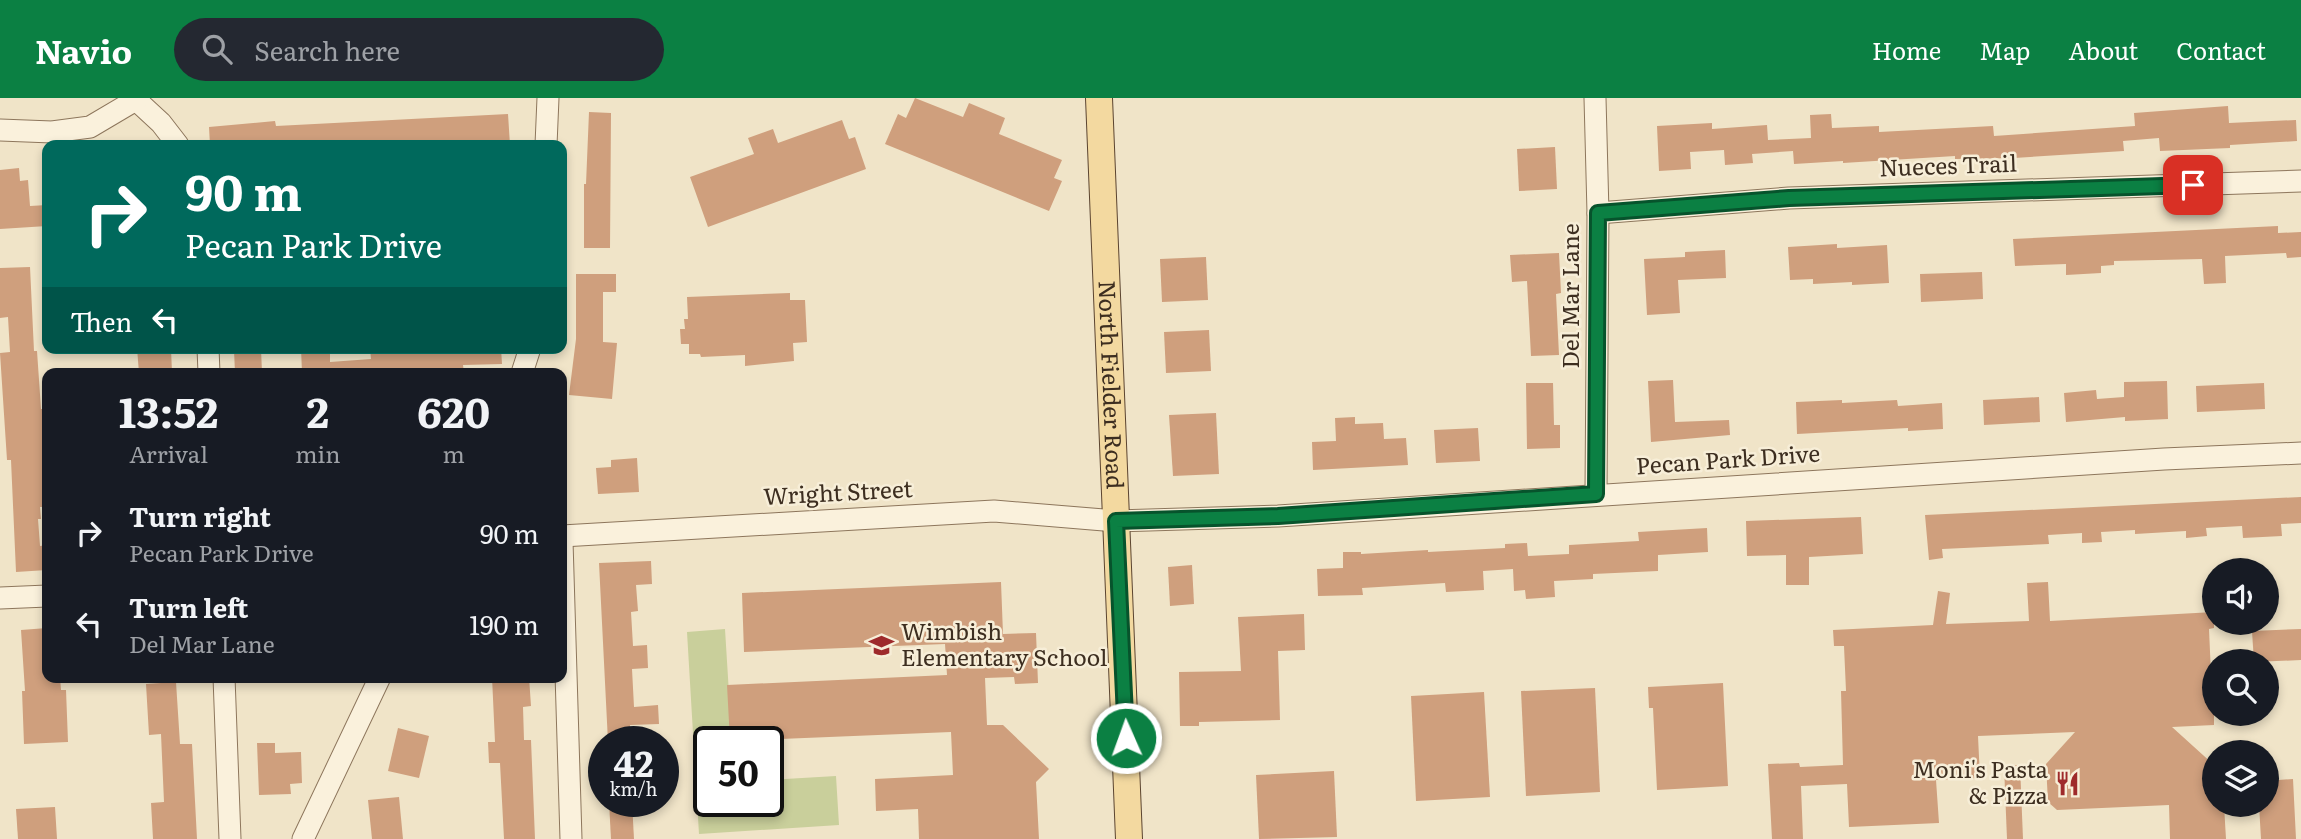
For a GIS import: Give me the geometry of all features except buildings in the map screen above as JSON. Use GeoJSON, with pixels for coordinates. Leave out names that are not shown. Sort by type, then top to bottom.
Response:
{"type":"FeatureCollection","features":[{"type":"Feature","properties":{"kind":"main road","name":"North Fielder Road"},"geometry":{"type":"LineString","coordinates":[[1099,98],[1129,839]]}},
{"type":"Feature","properties":{"kind":"street"},"geometry":{"type":"LineString","coordinates":[[0,130],[52,132],[90,127],[136,98],[174,140]]}},
{"type":"Feature","properties":{"kind":"street"},"geometry":{"type":"LineString","coordinates":[[546,140],[548,98]]}},
{"type":"Feature","properties":{"kind":"street","name":"Del Mar Lane"},"geometry":{"type":"LineString","coordinates":[[1595,98],[1598,213],[1596,494]]}},
{"type":"Feature","properties":{"kind":"street","name":"Nueces Trail"},"geometry":{"type":"LineString","coordinates":[[1598,213],[1789,198],[2301,181]]}},
{"type":"Feature","properties":{"kind":"street","name":"Pecan Park Drive"},"geometry":{"type":"LineString","coordinates":[[1116,521],[1278,516],[2164,459],[2301,453]]}},
{"type":"Feature","properties":{"kind":"street","name":"Wright Street"},"geometry":{"type":"LineString","coordinates":[[567,536],[994,511],[1116,521]]}},
{"type":"Feature","properties":{"kind":"street"},"geometry":{"type":"LineString","coordinates":[[0,598],[42,596]]}},
{"type":"Feature","properties":{"kind":"street"},"geometry":{"type":"LineString","coordinates":[[224,683],[230,839]]}},
{"type":"Feature","properties":{"kind":"street"},"geometry":{"type":"LineString","coordinates":[[303,839],[377,683]]}},
{"type":"Feature","properties":{"kind":"street"},"geometry":{"type":"LineString","coordinates":[[566,683],[571,839]]}},
{"type":"Feature","properties":{"kind":"green space"},"geometry":{"type":"Polygon","coordinates":[[[725,629],[731,726],[693,726],[693,733],[687,632],[725,629]]]}},
{"type":"Feature","properties":{"kind":"green space"},"geometry":{"type":"Polygon","coordinates":[[[836,776],[839,825],[699,834],[698,817],[784,817],[784,779],[836,776]]]}},
{"type":"Feature","properties":{"kind":"place","name":"Wimbish Elementary School"},"geometry":{"type":"Point","coordinates":[881,645]}},
{"type":"Feature","properties":{"kind":"place","name":"Moni's Pasta & Pizza"},"geometry":{"type":"Point","coordinates":[2068,783]}},
{"type":"Feature","properties":{"kind":"route"},"geometry":{"type":"LineString","coordinates":[[1126,738],[1116,521],[1278,516],[1596,494],[1598,213],[1789,198],[2193,185]]}}]}
